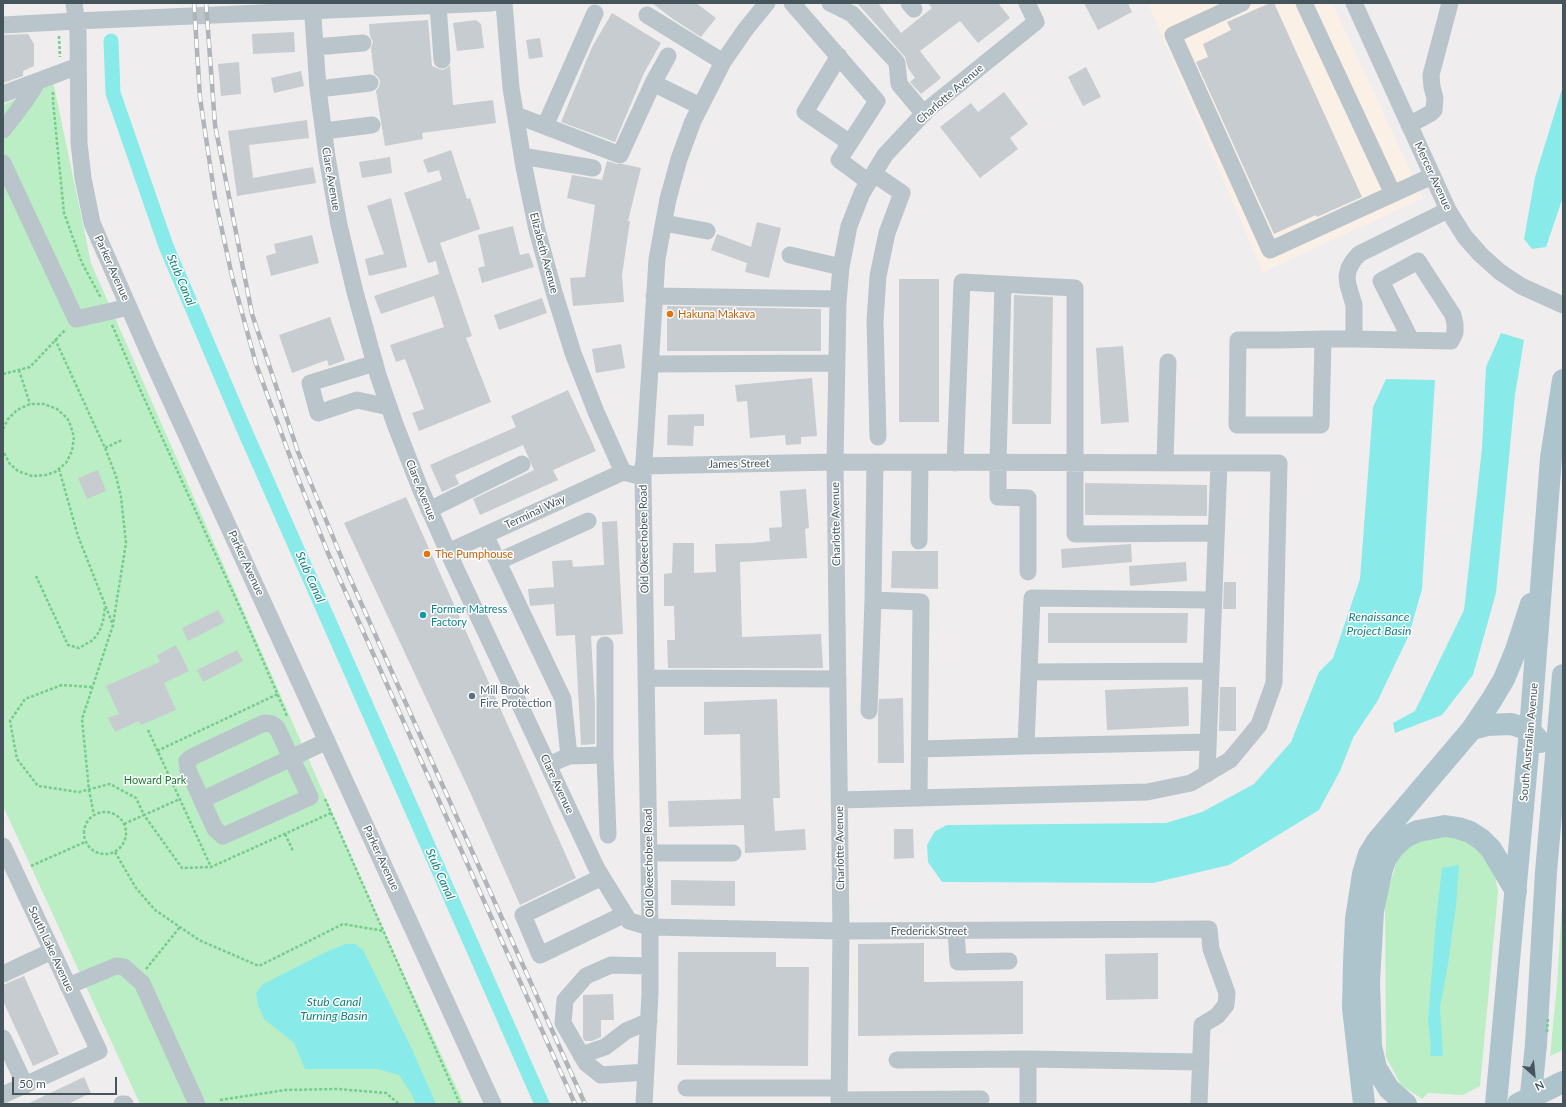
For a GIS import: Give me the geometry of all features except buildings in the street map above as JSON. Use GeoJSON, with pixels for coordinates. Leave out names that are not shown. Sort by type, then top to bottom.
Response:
{"type":"FeatureCollection","features":[{"type":"Feature","properties":{"kind":"main road","name":"South Australian Avenue"},"geometry":{"type":"LineString","coordinates":[[1496,1104],[1530,730],[1551,458],[1563,380]]}},
{"type":"Feature","properties":{"kind":"main road"},"geometry":{"type":"LineString","coordinates":[[1364,1104],[1353,1008],[1356,919],[1363,874],[1369,854],[1377,841],[1472,729],[1504,679],[1516,650],[1544,559]]}},
{"type":"Feature","properties":{"kind":"main road"},"geometry":{"type":"LineString","coordinates":[[1524,1103],[1536,1044],[1546,872],[1563,676]]}},
{"type":"Feature","properties":{"kind":"main road"},"geometry":{"type":"LineString","coordinates":[[1472,729],[1487,725],[1511,724],[1530,730],[1543,748],[1555,782]]}},
{"type":"Feature","properties":{"kind":"main road"},"geometry":{"type":"LineString","coordinates":[[1406,1104],[1389,1089],[1376,1068],[1372,1046],[1369,982],[1373,912],[1382,869],[1386,858],[1394,847],[1405,838],[1418,831],[1445,826],[1458,828],[1476,835],[1491,849],[1516,891]]}},
{"type":"Feature","properties":{"kind":"main road"},"geometry":{"type":"LineString","coordinates":[[1503,1104],[1524,1103],[1563,1082]]}},
{"type":"Feature","properties":{"kind":"street","name":"Parker Avenue"},"geometry":{"type":"LineString","coordinates":[[74,3],[78,66],[79,144],[83,178],[92,223],[493,1104]]}},
{"type":"Feature","properties":{"kind":"street"},"geometry":{"type":"LineString","coordinates":[[3,25],[194,16],[226,9],[492,3]]}},
{"type":"Feature","properties":{"kind":"street","name":"Elizabeth Avenue"},"geometry":{"type":"LineString","coordinates":[[504,3],[511,88],[522,156],[537,230],[573,353],[596,412],[623,472]]}},
{"type":"Feature","properties":{"kind":"street","name":"Old Okeechobee Road"},"geometry":{"type":"LineString","coordinates":[[644,1104],[650,966],[650,927],[643,472],[657,259],[668,199],[679,159],[700,106],[723,62],[745,30],[767,3]]}},
{"type":"Feature","properties":{"kind":"street"},"geometry":{"type":"LineString","coordinates":[[792,3],[877,101],[839,160],[902,193],[887,233],[878,276],[875,321],[878,437]]}},
{"type":"Feature","properties":{"kind":"street"},"geometry":{"type":"LineString","coordinates":[[830,3],[852,14],[894,59],[897,63],[899,84],[924,114]]}},
{"type":"Feature","properties":{"kind":"street","name":"Charlotte Avenue"},"geometry":{"type":"LineString","coordinates":[[839,1097],[841,931],[835,462],[838,299],[841,267],[849,226],[862,193],[885,155],[924,114],[1036,22],[1027,3]]}},
{"type":"Feature","properties":{"kind":"street"},"geometry":{"type":"LineString","coordinates":[[1242,3],[1173,35],[1270,250],[1432,176]]}},
{"type":"Feature","properties":{"kind":"street"},"geometry":{"type":"LineString","coordinates":[[1304,3],[1393,194]]}},
{"type":"Feature","properties":{"kind":"street","name":"Mercer Avenue"},"geometry":{"type":"LineString","coordinates":[[1354,3],[1448,210],[1465,237],[1500,272],[1521,286],[1563,305]]}},
{"type":"Feature","properties":{"kind":"street"},"geometry":{"type":"LineString","coordinates":[[1409,125],[1434,110],[1435,98],[1431,75],[1450,3]]}},
{"type":"Feature","properties":{"kind":"street"},"geometry":{"type":"LineString","coordinates":[[438,5],[442,60]]}},
{"type":"Feature","properties":{"kind":"street","name":"Clare Avenue"},"geometry":{"type":"LineString","coordinates":[[312,7],[318,89],[339,225],[355,292],[389,407],[429,510],[448,552],[602,876],[630,921],[650,927]]}},
{"type":"Feature","properties":{"kind":"street"},"geometry":{"type":"LineString","coordinates":[[545,126],[595,13]]}},
{"type":"Feature","properties":{"kind":"street"},"geometry":{"type":"LineString","coordinates":[[648,16],[723,62]]}},
{"type":"Feature","properties":{"kind":"street"},"geometry":{"type":"LineString","coordinates":[[315,47],[363,44]]}},
{"type":"Feature","properties":{"kind":"street"},"geometry":{"type":"LineString","coordinates":[[516,115],[620,155],[653,83],[668,56]]}},
{"type":"Feature","properties":{"kind":"street"},"geometry":{"type":"LineString","coordinates":[[839,56],[805,112],[850,143]]}},
{"type":"Feature","properties":{"kind":"street"},"geometry":{"type":"LineString","coordinates":[[3,94],[78,66]]}},
{"type":"Feature","properties":{"kind":"street"},"geometry":{"type":"LineString","coordinates":[[3,130],[26,100],[38,81]]}},
{"type":"Feature","properties":{"kind":"street"},"geometry":{"type":"LineString","coordinates":[[318,89],[370,83]]}},
{"type":"Feature","properties":{"kind":"street"},"geometry":{"type":"LineString","coordinates":[[653,83],[700,106]]}},
{"type":"Feature","properties":{"kind":"street"},"geometry":{"type":"LineString","coordinates":[[324,131],[372,125]]}},
{"type":"Feature","properties":{"kind":"street"},"geometry":{"type":"LineString","coordinates":[[522,156],[593,168]]}},
{"type":"Feature","properties":{"kind":"street"},"geometry":{"type":"LineString","coordinates":[[3,163],[76,319],[129,307]]}},
{"type":"Feature","properties":{"kind":"street"},"geometry":{"type":"LineString","coordinates":[[1354,338],[1354,305],[1347,276],[1353,261],[1363,252],[1448,210]]}},
{"type":"Feature","properties":{"kind":"street"},"geometry":{"type":"LineString","coordinates":[[664,223],[707,231]]}},
{"type":"Feature","properties":{"kind":"street"},"geometry":{"type":"LineString","coordinates":[[790,255],[841,267]]}},
{"type":"Feature","properties":{"kind":"street"},"geometry":{"type":"LineString","coordinates":[[1323,339],[1321,425],[1237,425],[1238,340],[1354,338],[1411,340],[1451,341],[1455,333],[1453,315],[1418,261],[1381,281],[1411,340]]}},
{"type":"Feature","properties":{"kind":"street"},"geometry":{"type":"LineString","coordinates":[[955,463],[962,282],[1075,288],[1075,534],[1216,533]]}},
{"type":"Feature","properties":{"kind":"street"},"geometry":{"type":"LineString","coordinates":[[1004,284],[998,497],[1028,498],[1028,572]]}},
{"type":"Feature","properties":{"kind":"street"},"geometry":{"type":"LineString","coordinates":[[654,296],[838,299]]}},
{"type":"Feature","properties":{"kind":"street"},"geometry":{"type":"LineString","coordinates":[[1165,463],[1168,362]]}},
{"type":"Feature","properties":{"kind":"street"},"geometry":{"type":"LineString","coordinates":[[375,363],[310,383],[318,413],[357,400],[389,407]]}},
{"type":"Feature","properties":{"kind":"street"},"geometry":{"type":"LineString","coordinates":[[650,364],[837,363]]}},
{"type":"Feature","properties":{"kind":"street","name":"James Street"},"geometry":{"type":"LineString","coordinates":[[643,472],[835,462],[1279,463],[1274,683],[1259,725],[1230,760],[1207,774]]}},
{"type":"Feature","properties":{"kind":"street"},"geometry":{"type":"LineString","coordinates":[[869,711],[876,462]]}},
{"type":"Feature","properties":{"kind":"street"},"geometry":{"type":"LineString","coordinates":[[920,463],[920,541]]}},
{"type":"Feature","properties":{"kind":"street"},"geometry":{"type":"LineString","coordinates":[[839,800],[1147,792],[1191,783],[1207,774],[1219,463]]}},
{"type":"Feature","properties":{"kind":"street"},"geometry":{"type":"LineString","coordinates":[[429,510],[522,464]]}},
{"type":"Feature","properties":{"kind":"street"},"geometry":{"type":"LineString","coordinates":[[623,472],[643,472]]}},
{"type":"Feature","properties":{"kind":"street","name":"Terminal Way"},"geometry":{"type":"LineString","coordinates":[[448,552],[623,472]]}},
{"type":"Feature","properties":{"kind":"street"},"geometry":{"type":"LineString","coordinates":[[499,561],[588,521]]}},
{"type":"Feature","properties":{"kind":"street"},"geometry":{"type":"LineString","coordinates":[[485,535],[499,561],[563,699],[569,756]]}},
{"type":"Feature","properties":{"kind":"street"},"geometry":{"type":"LineString","coordinates":[[1026,746],[1032,598],[1213,600]]}},
{"type":"Feature","properties":{"kind":"street"},"geometry":{"type":"LineString","coordinates":[[873,600],[921,602],[919,798]]}},
{"type":"Feature","properties":{"kind":"street"},"geometry":{"type":"LineString","coordinates":[[605,645],[605,755],[608,835]]}},
{"type":"Feature","properties":{"kind":"street"},"geometry":{"type":"LineString","coordinates":[[1029,672],[1211,671]]}},
{"type":"Feature","properties":{"kind":"street"},"geometry":{"type":"LineString","coordinates":[[646,678],[838,679]]}},
{"type":"Feature","properties":{"kind":"street"},"geometry":{"type":"LineString","coordinates":[[264,723],[272,724],[277,728],[291,757],[310,797],[222,836],[215,829],[188,770],[187,761],[206,750],[264,723]]}},
{"type":"Feature","properties":{"kind":"street"},"geometry":{"type":"LineString","coordinates":[[202,800],[327,741]]}},
{"type":"Feature","properties":{"kind":"street"},"geometry":{"type":"LineString","coordinates":[[920,749],[1208,742]]}},
{"type":"Feature","properties":{"kind":"street"},"geometry":{"type":"LineString","coordinates":[[548,765],[569,756],[605,755]]}},
{"type":"Feature","properties":{"kind":"street","name":"South Lake Avenue"},"geometry":{"type":"LineString","coordinates":[[3,846],[9,874],[52,951],[99,1051],[25,1085]]}},
{"type":"Feature","properties":{"kind":"street"},"geometry":{"type":"LineString","coordinates":[[649,853],[733,853]]}},
{"type":"Feature","properties":{"kind":"street"},"geometry":{"type":"LineString","coordinates":[[602,876],[523,916],[540,955],[625,914]]}},
{"type":"Feature","properties":{"kind":"street","name":"Frederick Street"},"geometry":{"type":"LineString","coordinates":[[650,927],[841,931],[1209,929],[1211,949],[1227,993],[1226,1005],[1217,1016],[1202,1025],[1201,1062]]}},
{"type":"Feature","properties":{"kind":"street"},"geometry":{"type":"LineString","coordinates":[[956,931],[958,962],[1010,961]]}},
{"type":"Feature","properties":{"kind":"street"},"geometry":{"type":"LineString","coordinates":[[3,974],[52,951]]}},
{"type":"Feature","properties":{"kind":"street"},"geometry":{"type":"LineString","coordinates":[[646,1072],[601,1075],[586,1063],[563,1023],[565,1000],[586,976],[611,965],[650,966]]}},
{"type":"Feature","properties":{"kind":"street"},"geometry":{"type":"LineString","coordinates":[[68,986],[116,966],[124,967],[142,983],[197,1104]]}},
{"type":"Feature","properties":{"kind":"street"},"geometry":{"type":"LineString","coordinates":[[581,1055],[605,1047],[626,1031],[648,1021]]}},
{"type":"Feature","properties":{"kind":"street"},"geometry":{"type":"LineString","coordinates":[[3,1038],[25,1085],[3,1095]]}},
{"type":"Feature","properties":{"kind":"street"},"geometry":{"type":"LineString","coordinates":[[1028,1059],[1028,1104]]}},
{"type":"Feature","properties":{"kind":"street"},"geometry":{"type":"LineString","coordinates":[[897,1060],[1028,1059],[1201,1062],[1199,1104]]}},
{"type":"Feature","properties":{"kind":"street"},"geometry":{"type":"LineString","coordinates":[[686,1088],[839,1097],[981,1100]]}},
{"type":"Feature","properties":{"kind":"path"},"geometry":{"type":"LineString","coordinates":[[54,87],[53,101],[64,213],[82,263],[107,312],[143,396],[240,608],[290,723]]}},
{"type":"Feature","properties":{"kind":"path"},"geometry":{"type":"LineString","coordinates":[[3,374],[30,367],[55,339],[76,319]]}},
{"type":"Feature","properties":{"kind":"path"},"geometry":{"type":"LineString","coordinates":[[55,339],[105,448],[116,476],[121,497],[126,543],[113,625],[82,719],[89,790],[94,815]]}},
{"type":"Feature","properties":{"kind":"path"},"geometry":{"type":"LineString","coordinates":[[19,370],[30,404]]}},
{"type":"Feature","properties":{"kind":"path"},"geometry":{"type":"LineString","coordinates":[[3,429],[12,414],[30,404],[37,404],[50,406],[62,413],[70,424],[74,437],[72,451],[66,463],[59,469],[46,475],[27,475],[18,471],[10,464],[3,451]]}},
{"type":"Feature","properties":{"kind":"path"},"geometry":{"type":"LineString","coordinates":[[105,448],[122,440]]}},
{"type":"Feature","properties":{"kind":"path"},"geometry":{"type":"LineString","coordinates":[[59,469],[78,536],[113,625]]}},
{"type":"Feature","properties":{"kind":"path"},"geometry":{"type":"LineString","coordinates":[[36,576],[68,645],[79,648],[93,640],[101,627],[106,605]]}},
{"type":"Feature","properties":{"kind":"path"},"geometry":{"type":"LineString","coordinates":[[92,687],[62,685],[25,699],[10,721],[17,759],[38,786],[80,792],[110,784],[136,798],[144,815],[182,868],[211,867],[331,813]]}},
{"type":"Feature","properties":{"kind":"path"},"geometry":{"type":"LineString","coordinates":[[157,751],[278,694]]}},
{"type":"Feature","properties":{"kind":"path"},"geometry":{"type":"LineString","coordinates":[[148,730],[211,867]]}},
{"type":"Feature","properties":{"kind":"path"},"geometry":{"type":"LineString","coordinates":[[322,792],[460,1104]]}},
{"type":"Feature","properties":{"kind":"path"},"geometry":{"type":"LineString","coordinates":[[124,824],[180,799]]}},
{"type":"Feature","properties":{"kind":"path"},"geometry":{"type":"LineString","coordinates":[[100,812],[114,814],[120,818],[124,824],[126,836],[124,843],[115,852],[102,855],[91,850],[85,842],[85,825],[94,815],[100,812]]}},
{"type":"Feature","properties":{"kind":"path"},"geometry":{"type":"LineString","coordinates":[[285,834],[293,851]]}},
{"type":"Feature","properties":{"kind":"path"},"geometry":{"type":"LineString","coordinates":[[31,866],[85,842]]}},
{"type":"Feature","properties":{"kind":"path"},"geometry":{"type":"LineString","coordinates":[[115,852],[136,888],[155,910],[199,940],[259,966],[343,924],[384,931]]}},
{"type":"Feature","properties":{"kind":"path"},"geometry":{"type":"LineString","coordinates":[[137,979],[180,927]]}},
{"type":"Feature","properties":{"kind":"path"},"geometry":{"type":"LineString","coordinates":[[220,1100],[285,1090],[338,1089],[386,1093],[399,1104]]}},
{"type":"Feature","properties":{"kind":"shaded area"},"geometry":{"type":"Polygon","coordinates":[[[1148,3],[1332,3],[1423,198],[1263,272],[1148,3]]]}},
{"type":"Feature","properties":{"kind":"green space","name":"Howard Park"},"geometry":{"type":"Polygon","coordinates":[[[53,81],[91,263],[384,931],[464,1104],[140,1104],[3,806],[3,105],[53,81]]]}},
{"type":"Feature","properties":{"kind":"green space"},"geometry":{"type":"Polygon","coordinates":[[[1455,835],[1475,842],[1493,865],[1498,892],[1480,1086],[1463,1095],[1428,1093],[1422,1099],[1401,1085],[1386,1057],[1385,902],[1397,860],[1412,845],[1430,837],[1455,835]]]}},
{"type":"Feature","properties":{"kind":"green space"},"geometry":{"type":"Polygon","coordinates":[[[1563,888],[1563,1050],[1550,1056],[1557,985],[1563,888]]]}},
{"type":"Feature","properties":{"kind":"water"},"geometry":{"type":"Polygon","coordinates":[[[1563,86],[1563,197],[1546,247],[1532,249],[1524,239],[1535,177],[1563,86]]]}},
{"type":"Feature","properties":{"kind":"water"},"geometry":{"type":"Polygon","coordinates":[[[1501,333],[1524,340],[1515,395],[1496,593],[1473,675],[1442,715],[1395,733],[1393,723],[1415,711],[1464,610],[1482,448],[1486,367],[1501,333]]]}},
{"type":"Feature","properties":{"kind":"water","name":"Renaissance Project Basin"},"geometry":{"type":"Polygon","coordinates":[[[1386,379],[1435,380],[1422,589],[1409,635],[1378,700],[1353,738],[1340,771],[1319,810],[1229,865],[1153,883],[942,882],[928,862],[927,845],[935,831],[947,825],[1166,823],[1202,812],[1254,784],[1291,742],[1319,672],[1333,658],[1360,579],[1373,407],[1386,379]]]}},
{"type":"Feature","properties":{"kind":"water"},"geometry":{"type":"Polygon","coordinates":[[[1459,865],[1456,906],[1440,1007],[1443,1056],[1430,1056],[1431,1046],[1428,1020],[1436,920],[1442,868],[1459,865]]]}},
{"type":"Feature","properties":{"kind":"water","name":"Stub Canal Turning Basin"},"geometry":{"type":"Polygon","coordinates":[[[346,944],[355,944],[363,950],[411,1047],[436,1104],[416,1104],[411,1093],[399,1075],[377,1069],[305,1069],[294,1043],[264,1019],[258,1005],[256,993],[263,984],[328,951],[346,944]]]}},
{"type":"Feature","properties":{"kind":"waterway","name":"Stub Canal"},"geometry":{"type":"LineString","coordinates":[[111,41],[113,93],[166,246],[243,427],[542,1104]]}},
{"type":"Feature","properties":{"kind":"railway"},"geometry":{"type":"LineString","coordinates":[[194,3],[200,98],[215,198],[232,276],[256,364],[296,473],[328,553],[575,1104]]}},
{"type":"Feature","properties":{"kind":"railway"},"geometry":{"type":"LineString","coordinates":[[206,3],[215,125],[252,314],[298,452],[349,576],[585,1104]]}},
{"type":"Feature","properties":{"kind":"place","name":"Hakuna Makava"},"geometry":{"type":"Point","coordinates":[670,314]}},
{"type":"Feature","properties":{"kind":"place","name":"The Pumphouse"},"geometry":{"type":"Point","coordinates":[427,554]}},
{"type":"Feature","properties":{"kind":"place","name":"Former Matress Factory"},"geometry":{"type":"Point","coordinates":[423,615]}},
{"type":"Feature","properties":{"kind":"place","name":"Mill Brook Fire Protection"},"geometry":{"type":"Point","coordinates":[472,696]}}]}
